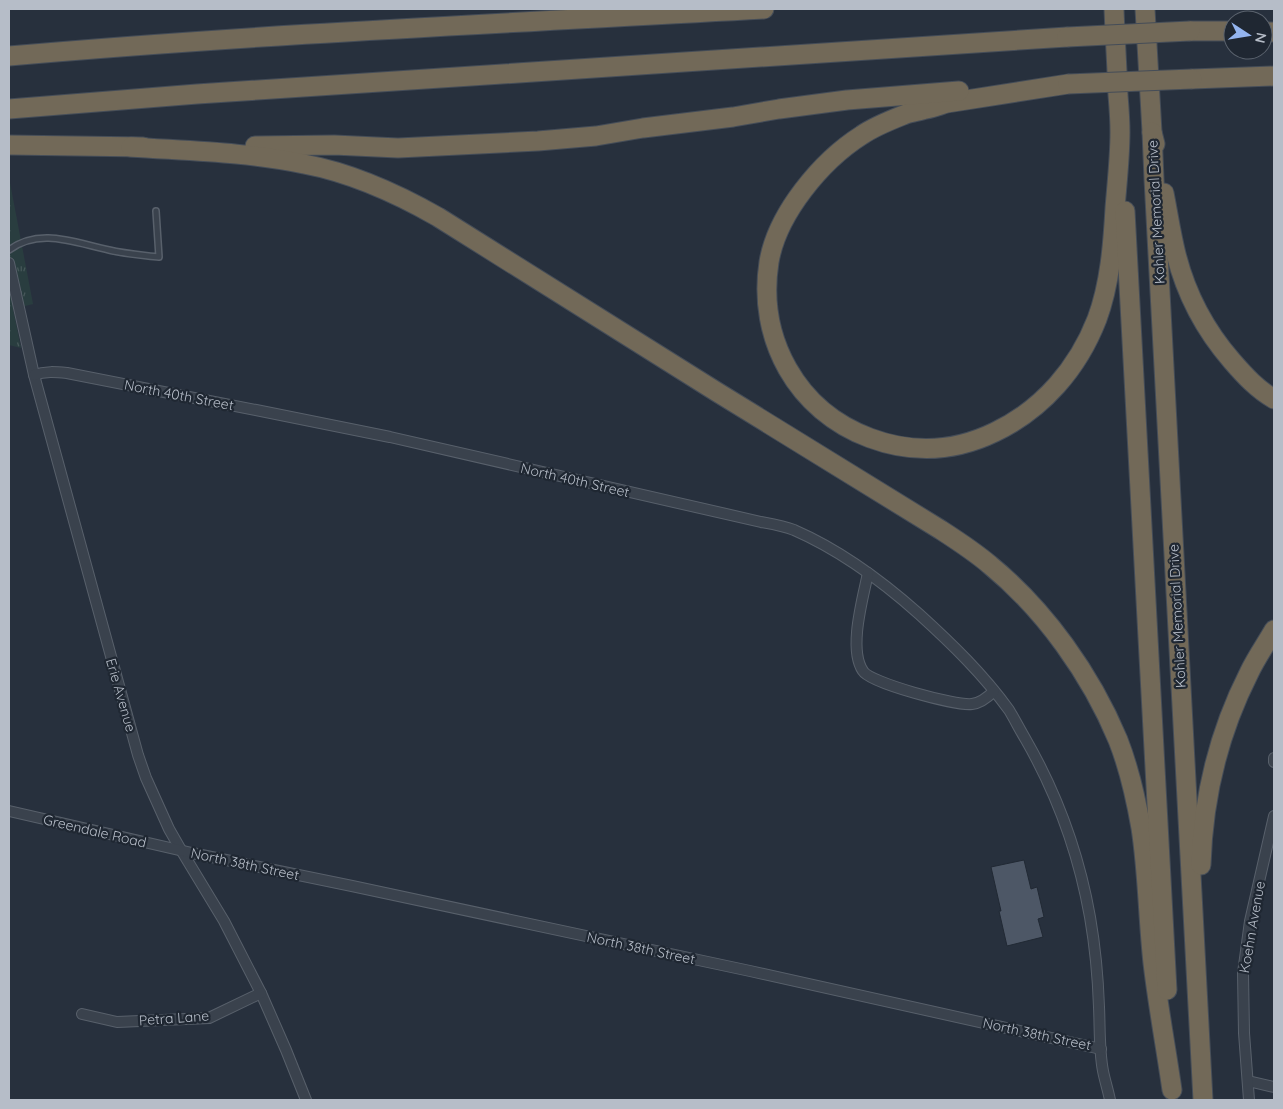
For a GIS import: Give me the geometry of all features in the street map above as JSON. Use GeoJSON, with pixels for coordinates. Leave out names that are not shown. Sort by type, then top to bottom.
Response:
{"type":"FeatureCollection","features":[{"type":"Feature","properties":{"kind":"highway"},"geometry":{"type":"LineString","coordinates":[[9,56],[276,36],[764,9]]}},
{"type":"Feature","properties":{"kind":"highway"},"geometry":{"type":"LineString","coordinates":[[1114,9],[1173,1095]]}},
{"type":"Feature","properties":{"kind":"highway"},"geometry":{"type":"LineString","coordinates":[[1145,9],[1152,132],[1176,254],[1184,282],[1192,302],[1204,323],[1225,353],[1247,379],[1274,400]]}},
{"type":"Feature","properties":{"kind":"highway"},"geometry":{"type":"LineString","coordinates":[[9,109],[216,93],[1067,37],[1190,31],[1223,32]]}},
{"type":"Feature","properties":{"kind":"highway"},"geometry":{"type":"LineString","coordinates":[[9,145],[131,147],[334,145],[398,148],[538,141],[596,136],[846,100],[1068,84],[1274,76]]}},
{"type":"Feature","properties":{"kind":"highway"},"geometry":{"type":"LineString","coordinates":[[1192,79],[1274,82]]}},
{"type":"Feature","properties":{"kind":"highway"},"geometry":{"type":"LineString","coordinates":[[1068,84],[947,103],[908,113],[877,126],[862,135],[834,156],[815,175],[793,205],[779,229],[769,262],[767,293],[769,315],[775,343],[789,373],[806,396],[829,416],[858,434],[885,444],[924,449],[949,448],[980,439],[1008,426],[1033,409],[1057,386],[1072,366],[1086,343],[1097,317],[1106,284],[1111,253],[1120,133]]}},
{"type":"Feature","properties":{"kind":"highway","name":"Kohler Memorial Drive"},"geometry":{"type":"LineString","coordinates":[[1152,132],[1204,1100]]}},
{"type":"Feature","properties":{"kind":"highway"},"geometry":{"type":"LineString","coordinates":[[131,147],[262,156],[306,164],[354,178],[407,199],[447,222],[941,530],[970,549],[998,571],[1031,604],[1072,654],[1108,718],[1118,741],[1141,828],[1153,963],[1173,1095]]}},
{"type":"Feature","properties":{"kind":"highway"},"geometry":{"type":"LineString","coordinates":[[1199,1024],[1201,856],[1209,791],[1226,725],[1238,694],[1274,630]]}},
{"type":"Feature","properties":{"kind":"street","name":"Erie Avenue"},"geometry":{"type":"LineString","coordinates":[[9,263],[13,297],[138,755],[146,778],[180,850],[210,896],[261,993],[306,1100]]}},
{"type":"Feature","properties":{"kind":"street","name":"North 40th Street"},"geometry":{"type":"LineString","coordinates":[[34,374],[41,372],[67,373],[390,437],[792,529],[840,554],[901,598],[967,659],[1010,712],[1035,756],[1061,815],[1076,860],[1090,916],[1096,958],[1103,1069],[1110,1100]]}},
{"type":"Feature","properties":{"kind":"street"},"geometry":{"type":"LineString","coordinates":[[868,573],[858,626],[857,652],[864,673],[879,681],[926,696],[969,705],[978,704],[994,691]]}},
{"type":"Feature","properties":{"kind":"street","name":"Greendale Road"},"geometry":{"type":"LineString","coordinates":[[9,811],[180,850]]}},
{"type":"Feature","properties":{"kind":"street","name":"Koehn Avenue"},"geometry":{"type":"LineString","coordinates":[[1249,1100],[1244,1033],[1243,973],[1250,921],[1274,816]]}},
{"type":"Feature","properties":{"kind":"street","name":"North 38th Street"},"geometry":{"type":"LineString","coordinates":[[180,850],[740,969],[1101,1049]]}},
{"type":"Feature","properties":{"kind":"street","name":"Petra Lane"},"geometry":{"type":"LineString","coordinates":[[82,1014],[116,1022],[209,1018],[261,993]]}},
{"type":"Feature","properties":{"kind":"street"},"geometry":{"type":"LineString","coordinates":[[1248,1081],[1274,1087]]}},
{"type":"Feature","properties":{"kind":"lane"},"geometry":{"type":"LineString","coordinates":[[9,250],[24,242],[40,238],[51,238],[112,251],[159,257],[156,211]]}},
{"type":"Feature","properties":{"kind":"green space"},"geometry":{"type":"Polygon","coordinates":[[[9,183],[33,304],[13,309],[21,348],[9,345],[9,183]]]}},
{"type":"Feature","properties":{"kind":"building"},"geometry":{"type":"Polygon","coordinates":[[[1024,860],[1031,889],[1037,887],[1044,917],[1038,919],[1043,937],[1007,946],[991,867],[1024,860]]]}}]}
